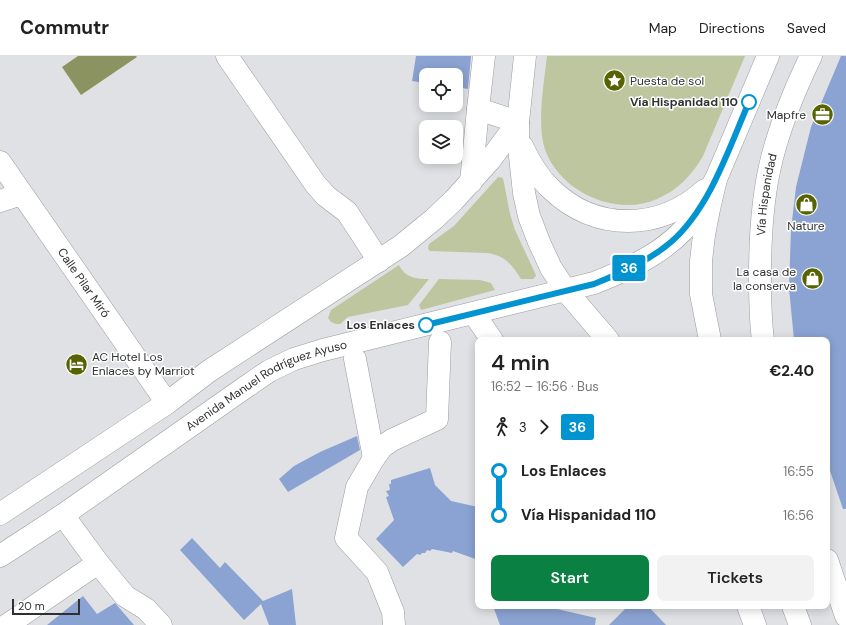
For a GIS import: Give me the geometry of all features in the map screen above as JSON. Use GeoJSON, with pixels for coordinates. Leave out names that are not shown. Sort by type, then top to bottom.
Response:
{"type":"FeatureCollection","features":[{"type":"Feature","properties":{"kind":"main road"},"geometry":{"type":"LineString","coordinates":[[227,56],[316,185],[326,196],[347,212],[379,261]]}},
{"type":"Feature","properties":{"kind":"main road"},"geometry":{"type":"LineString","coordinates":[[471,182],[484,56]]}},
{"type":"Feature","properties":{"kind":"main road"},"geometry":{"type":"LineString","coordinates":[[525,56],[518,130],[524,193],[529,216],[551,268],[566,291],[605,337]]}},
{"type":"Feature","properties":{"kind":"main road"},"geometry":{"type":"LineString","coordinates":[[709,337],[701,294],[701,261],[704,235],[716,179],[768,56]]}},
{"type":"Feature","properties":{"kind":"main road","name":"Vía Hispanidad"},"geometry":{"type":"LineString","coordinates":[[763,337],[760,318],[760,252],[766,184],[771,159],[780,131],[811,56]]}},
{"type":"Feature","properties":{"kind":"main road"},"geometry":{"type":"LineString","coordinates":[[478,109],[518,130],[527,156],[550,189],[571,206],[588,214],[609,220],[632,221],[653,218],[675,211],[691,202],[716,179]]}},
{"type":"Feature","properties":{"kind":"main road"},"geometry":{"type":"LineString","coordinates":[[0,514],[167,403],[209,372],[379,261],[434,219],[471,182],[518,130]]}},
{"type":"Feature","properties":{"kind":"main road","name":"Calle Pilar Miró"},"geometry":{"type":"LineString","coordinates":[[0,162],[167,403]]}},
{"type":"Feature","properties":{"kind":"main road","name":"Avenida Manuel Rodríguez Ayuso"},"geometry":{"type":"LineString","coordinates":[[0,556],[63,515],[240,391],[294,359],[323,350],[594,284],[644,261],[671,242],[685,228],[699,209],[716,179]]}},
{"type":"Feature","properties":{"kind":"main road"},"geometry":{"type":"LineString","coordinates":[[0,201],[21,194]]}},
{"type":"Feature","properties":{"kind":"main road"},"geometry":{"type":"LineString","coordinates":[[474,314],[490,337]]}},
{"type":"Feature","properties":{"kind":"main road"},"geometry":{"type":"LineString","coordinates":[[394,625],[393,612],[378,572],[346,538],[357,487],[382,447],[392,440],[437,419],[440,342]]}},
{"type":"Feature","properties":{"kind":"main road"},"geometry":{"type":"LineString","coordinates":[[355,359],[374,458]]}},
{"type":"Feature","properties":{"kind":"main road"},"geometry":{"type":"LineString","coordinates":[[63,515],[98,563],[125,596],[146,609],[161,625]]}},
{"type":"Feature","properties":{"kind":"main road"},"geometry":{"type":"LineString","coordinates":[[7,625],[98,563]]}},
{"type":"Feature","properties":{"kind":"main road"},"geometry":{"type":"LineString","coordinates":[[830,569],[846,616]]}},
{"type":"Feature","properties":{"kind":"main road"},"geometry":{"type":"LineString","coordinates":[[749,609],[755,625]]}},
{"type":"Feature","properties":{"kind":"main road"},"geometry":{"type":"LineString","coordinates":[[794,609],[800,625]]}},
{"type":"Feature","properties":{"kind":"shaded area"},"geometry":{"type":"Polygon","coordinates":[[[78,56],[137,57],[81,95],[62,67],[78,56]]]}},
{"type":"Feature","properties":{"kind":"shaded area"},"geometry":{"type":"Polygon","coordinates":[[[547,56],[745,56],[703,156],[689,176],[672,191],[657,199],[641,204],[625,205],[609,203],[592,198],[578,190],[564,179],[554,167],[546,152],[543,142],[541,118],[547,56]]]}},
{"type":"Feature","properties":{"kind":"shaded area"},"geometry":{"type":"Polygon","coordinates":[[[498,177],[503,178],[510,214],[515,230],[536,276],[533,279],[521,279],[507,262],[494,254],[430,251],[428,249],[429,244],[454,226],[498,177]]]}},
{"type":"Feature","properties":{"kind":"shaded area"},"geometry":{"type":"Polygon","coordinates":[[[399,265],[405,273],[412,277],[429,279],[408,305],[348,317],[340,324],[331,322],[328,318],[331,310],[399,265]]]}},
{"type":"Feature","properties":{"kind":"shaded area"},"geometry":{"type":"Polygon","coordinates":[[[439,279],[480,280],[491,283],[495,290],[421,310],[419,305],[439,279]]]}},
{"type":"Feature","properties":{"kind":"building"},"geometry":{"type":"Polygon","coordinates":[[[416,56],[471,56],[468,89],[463,88],[463,68],[419,68],[419,82],[412,81],[416,56]]]}},
{"type":"Feature","properties":{"kind":"building"},"geometry":{"type":"Polygon","coordinates":[[[841,56],[846,56],[846,509],[843,509],[830,471],[830,337],[794,337],[789,288],[791,229],[796,187],[811,127],[841,56]]]}},
{"type":"Feature","properties":{"kind":"building"},"geometry":{"type":"Polygon","coordinates":[[[357,436],[360,450],[288,492],[279,479],[294,466],[320,452],[357,436]]]}},
{"type":"Feature","properties":{"kind":"building"},"geometry":{"type":"Polygon","coordinates":[[[430,468],[435,485],[451,501],[475,506],[475,559],[453,551],[452,553],[432,549],[430,551],[427,550],[425,553],[420,555],[417,554],[403,567],[376,539],[394,520],[386,497],[389,496],[386,491],[390,490],[389,484],[391,484],[391,480],[430,468]]]}},
{"type":"Feature","properties":{"kind":"building"},"geometry":{"type":"Polygon","coordinates":[[[192,538],[220,568],[225,562],[263,601],[292,589],[296,625],[269,625],[261,604],[244,620],[180,550],[192,538]]]}},
{"type":"Feature","properties":{"kind":"building"},"geometry":{"type":"Polygon","coordinates":[[[83,596],[97,614],[115,603],[134,625],[47,625],[83,596]]]}},
{"type":"Feature","properties":{"kind":"building"},"geometry":{"type":"Polygon","coordinates":[[[494,609],[557,609],[596,618],[595,625],[500,625],[494,609]]]}},
{"type":"Feature","properties":{"kind":"building"},"geometry":{"type":"Polygon","coordinates":[[[625,609],[651,609],[666,625],[609,625],[625,609]]]}},
{"type":"Feature","properties":{"kind":"bus line","name":"36"},"geometry":{"type":"LineString","coordinates":[[426,325],[594,284],[644,261],[671,242],[685,228],[699,209],[716,179],[749,102]]}},
{"type":"Feature","properties":{"kind":"place","name":"Puesta de sol"},"geometry":{"type":"Point","coordinates":[614,81]}},
{"type":"Feature","properties":{"kind":"place","name":"Vía Hispanidad 110"},"geometry":{"type":"Point","coordinates":[749,102]}},
{"type":"Feature","properties":{"kind":"place","name":"Mapfre"},"geometry":{"type":"Point","coordinates":[822,115]}},
{"type":"Feature","properties":{"kind":"place","name":"Nature"},"geometry":{"type":"Point","coordinates":[806,205]}},
{"type":"Feature","properties":{"kind":"place","name":"La casa de la conserva"},"geometry":{"type":"Point","coordinates":[812,279]}},
{"type":"Feature","properties":{"kind":"place","name":"Los Enlaces"},"geometry":{"type":"Point","coordinates":[426,325]}},
{"type":"Feature","properties":{"kind":"place","name":"AC Hotel Los Enlaces by Marriot"},"geometry":{"type":"Point","coordinates":[76,364]}}]}
